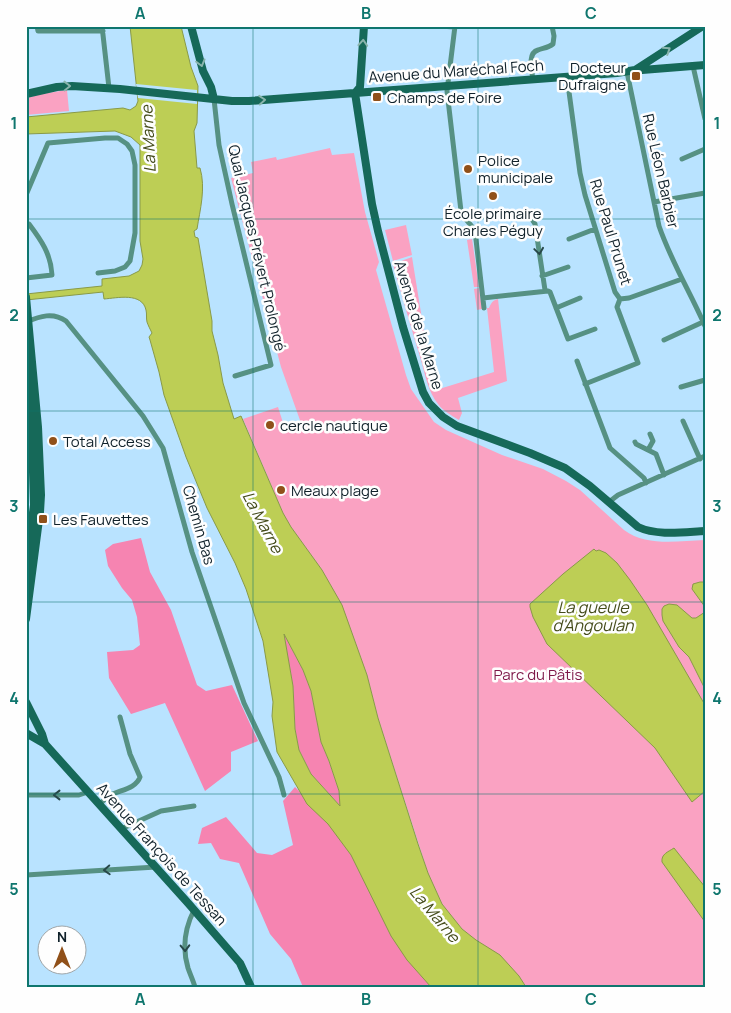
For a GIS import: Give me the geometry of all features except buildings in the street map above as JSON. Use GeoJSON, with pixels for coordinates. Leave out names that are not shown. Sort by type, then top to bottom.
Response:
{"type":"FeatureCollection","features":[{"type":"Feature","properties":{"kind":"main road"},"geometry":{"type":"LineString","coordinates":[[191,26],[202,71],[211,87],[214,99]]}},
{"type":"Feature","properties":{"kind":"main road"},"geometry":{"type":"LineString","coordinates":[[355,93],[360,86],[364,26]]}},
{"type":"Feature","properties":{"kind":"main road","name":"Avenue du Maréchal Foch"},"geometry":{"type":"LineString","coordinates":[[26,93],[64,86],[109,88],[232,101],[249,101],[631,71],[697,28]]}},
{"type":"Feature","properties":{"kind":"main road"},"geometry":{"type":"LineString","coordinates":[[631,71],[705,65]]}},
{"type":"Feature","properties":{"kind":"main road","name":"Avenue de la Marne"},"geometry":{"type":"LineString","coordinates":[[355,93],[378,231],[403,327],[423,392],[429,403],[443,417],[457,426],[565,468],[609,502],[633,524],[645,530],[654,532],[705,531]]}},
{"type":"Feature","properties":{"kind":"main road"},"geometry":{"type":"LineString","coordinates":[[26,297],[38,427],[41,495],[26,619]]}},
{"type":"Feature","properties":{"kind":"main road"},"geometry":{"type":"LineString","coordinates":[[26,372],[31,406],[34,505],[26,565]]}},
{"type":"Feature","properties":{"kind":"main road"},"geometry":{"type":"LineString","coordinates":[[26,702],[30,719],[42,734],[45,744]]}},
{"type":"Feature","properties":{"kind":"main road"},"geometry":{"type":"LineString","coordinates":[[30,719],[26,733],[45,744]]}},
{"type":"Feature","properties":{"kind":"main road","name":"Avenue François de Tessan"},"geometry":{"type":"LineString","coordinates":[[45,744],[240,963],[251,987]]}},
{"type":"Feature","properties":{"kind":"street"},"geometry":{"type":"LineString","coordinates":[[37,26],[38,32],[102,28],[109,88]]}},
{"type":"Feature","properties":{"kind":"street"},"geometry":{"type":"LineString","coordinates":[[439,26],[455,27],[447,92],[461,211],[474,231],[484,308]]}},
{"type":"Feature","properties":{"kind":"street"},"geometry":{"type":"LineString","coordinates":[[533,80],[532,53],[535,50],[550,47],[553,44],[552,26]]}},
{"type":"Feature","properties":{"kind":"street"},"geometry":{"type":"LineString","coordinates":[[693,66],[705,119]]}},
{"type":"Feature","properties":{"kind":"street","name":"Rue Léon Barbier"},"geometry":{"type":"LineString","coordinates":[[631,71],[659,226],[663,239],[704,324]]}},
{"type":"Feature","properties":{"kind":"street","name":"Rue Paul Prunet"},"geometry":{"type":"LineString","coordinates":[[567,77],[584,194],[616,292],[620,298],[617,307],[638,363],[585,384]]}},
{"type":"Feature","properties":{"kind":"street","name":"Quai Jacques Prévert Prolongé"},"geometry":{"type":"LineString","coordinates":[[214,99],[218,145],[272,365],[235,376]]}},
{"type":"Feature","properties":{"kind":"street"},"geometry":{"type":"LineString","coordinates":[[26,195],[48,143],[118,138],[127,144],[132,151],[135,165],[135,234],[130,261],[125,267],[116,271],[98,273]]}},
{"type":"Feature","properties":{"kind":"street"},"geometry":{"type":"LineString","coordinates":[[682,159],[705,149]]}},
{"type":"Feature","properties":{"kind":"street"},"geometry":{"type":"LineString","coordinates":[[654,202],[705,193]]}},
{"type":"Feature","properties":{"kind":"street"},"geometry":{"type":"LineString","coordinates":[[465,219],[512,213],[531,218],[535,224],[545,290]]}},
{"type":"Feature","properties":{"kind":"street"},"geometry":{"type":"LineString","coordinates":[[26,224],[29,224],[41,240],[50,261],[52,275],[26,278]]}},
{"type":"Feature","properties":{"kind":"street"},"geometry":{"type":"LineString","coordinates":[[568,239],[595,228]]}},
{"type":"Feature","properties":{"kind":"street"},"geometry":{"type":"LineString","coordinates":[[542,276],[568,267]]}},
{"type":"Feature","properties":{"kind":"street"},"geometry":{"type":"LineString","coordinates":[[620,298],[629,298],[682,279]]}},
{"type":"Feature","properties":{"kind":"street"},"geometry":{"type":"LineString","coordinates":[[483,298],[545,290],[550,292],[568,339],[595,328]]}},
{"type":"Feature","properties":{"kind":"street"},"geometry":{"type":"LineString","coordinates":[[556,308],[580,298]]}},
{"type":"Feature","properties":{"kind":"street","name":"Chemin Bas"},"geometry":{"type":"LineString","coordinates":[[28,319],[46,315],[60,317],[66,321],[143,416],[163,448],[192,552],[244,703],[279,776],[284,795]]}},
{"type":"Feature","properties":{"kind":"street"},"geometry":{"type":"LineString","coordinates":[[664,340],[704,324]]}},
{"type":"Feature","properties":{"kind":"street"},"geometry":{"type":"LineString","coordinates":[[577,361],[610,448],[644,478],[646,483]]}},
{"type":"Feature","properties":{"kind":"street"},"geometry":{"type":"LineString","coordinates":[[681,387],[705,380]]}},
{"type":"Feature","properties":{"kind":"street"},"geometry":{"type":"LineString","coordinates":[[609,502],[618,496],[702,458],[683,421]]}},
{"type":"Feature","properties":{"kind":"street"},"geometry":{"type":"LineString","coordinates":[[681,435],[688,432]]}},
{"type":"Feature","properties":{"kind":"street"},"geometry":{"type":"LineString","coordinates":[[648,450],[653,441],[650,434]]}},
{"type":"Feature","properties":{"kind":"street"},"geometry":{"type":"LineString","coordinates":[[635,442],[656,454],[664,475]]}},
{"type":"Feature","properties":{"kind":"street"},"geometry":{"type":"LineString","coordinates":[[99,804],[108,797],[139,782],[140,777],[130,754],[120,717]]}},
{"type":"Feature","properties":{"kind":"street"},"geometry":{"type":"LineString","coordinates":[[26,795],[79,795],[88,792]]}},
{"type":"Feature","properties":{"kind":"street"},"geometry":{"type":"LineString","coordinates":[[121,829],[161,811],[194,806]]}},
{"type":"Feature","properties":{"kind":"street"},"geometry":{"type":"LineString","coordinates":[[26,875],[156,867]]}},
{"type":"Feature","properties":{"kind":"street"},"geometry":{"type":"LineString","coordinates":[[194,910],[185,936],[185,950],[188,968],[195,987]]}},
{"type":"Feature","properties":{"kind":"green space"},"geometry":{"type":"Polygon","coordinates":[[[67,90],[69,111],[26,115],[27,98],[67,90]]]}},
{"type":"Feature","properties":{"kind":"green space","name":"Parc du Pâtis"},"geometry":{"type":"Polygon","coordinates":[[[330,148],[332,155],[354,153],[365,212],[379,262],[376,270],[406,375],[411,389],[434,422],[446,430],[502,455],[543,469],[566,481],[580,490],[624,530],[633,535],[643,539],[663,542],[705,540],[705,987],[526,987],[519,976],[462,929],[442,904],[428,873],[378,718],[367,675],[342,606],[322,570],[283,513],[243,419],[278,407],[285,429],[301,423],[281,367],[231,178],[253,173],[251,162],[276,157],[277,160],[330,148]]]}},
{"type":"Feature","properties":{"kind":"green space"},"geometry":{"type":"Polygon","coordinates":[[[406,225],[412,255],[393,261],[385,230],[406,225]]]}},
{"type":"Feature","properties":{"kind":"green space"},"geometry":{"type":"Polygon","coordinates":[[[472,239],[479,287],[474,287],[467,240],[472,239]]]}},
{"type":"Feature","properties":{"kind":"green space"},"geometry":{"type":"Polygon","coordinates":[[[412,257],[431,375],[436,390],[494,372],[487,308],[489,308],[493,301],[498,299],[507,381],[458,398],[462,413],[459,420],[442,409],[427,383],[393,264],[412,257]]]}},
{"type":"Feature","properties":{"kind":"green space"},"geometry":{"type":"Polygon","coordinates":[[[479,288],[482,309],[477,310],[474,289],[479,288]]]}},
{"type":"Feature","properties":{"kind":"shaded area"},"geometry":{"type":"Polygon","coordinates":[[[141,538],[150,572],[171,610],[197,685],[206,691],[232,685],[258,741],[231,752],[231,771],[205,791],[165,703],[131,714],[109,678],[107,652],[133,650],[140,645],[137,617],[132,600],[108,566],[105,550],[113,544],[141,538]]]}},
{"type":"Feature","properties":{"kind":"shaded area"},"geometry":{"type":"Polygon","coordinates":[[[283,632],[303,670],[311,691],[321,742],[339,791],[341,807],[311,774],[299,750],[295,729],[293,686],[283,632]]]}},
{"type":"Feature","properties":{"kind":"shaded area"},"geometry":{"type":"Polygon","coordinates":[[[295,787],[317,809],[347,845],[439,987],[303,987],[291,959],[270,934],[239,863],[220,859],[211,843],[198,844],[202,828],[226,817],[257,853],[272,855],[293,845],[283,801],[295,787]]]}},
{"type":"Feature","properties":{"kind":"water","name":"La Marne"},"geometry":{"type":"Polygon","coordinates":[[[130,26],[181,26],[191,67],[198,86],[197,123],[194,131],[197,168],[200,168],[202,176],[202,191],[197,229],[194,231],[195,237],[198,238],[212,331],[223,383],[234,419],[241,416],[283,513],[322,570],[342,605],[367,675],[378,718],[418,844],[442,904],[462,929],[500,955],[519,976],[526,987],[431,987],[407,960],[391,936],[351,855],[328,824],[307,804],[277,752],[272,716],[273,702],[263,641],[246,589],[207,508],[164,395],[149,337],[152,333],[147,322],[144,304],[128,297],[104,299],[103,292],[26,300],[26,294],[102,286],[102,279],[129,276],[139,271],[143,259],[140,241],[140,145],[131,137],[115,131],[26,134],[26,117],[123,108],[130,110],[136,106],[138,101],[130,26]],[[284,634],[293,686],[295,729],[299,750],[311,774],[340,806],[339,791],[321,742],[311,691],[303,670],[284,634]]]}},
{"type":"Feature","properties":{"kind":"water","name":"La gueule d'Angoulan"},"geometry":{"type":"Polygon","coordinates":[[[594,549],[606,553],[617,563],[630,580],[647,605],[705,705],[705,791],[692,802],[655,748],[547,644],[533,617],[530,604],[594,549]]]}},
{"type":"Feature","properties":{"kind":"water"},"geometry":{"type":"Polygon","coordinates":[[[700,582],[705,584],[705,607],[692,589],[693,584],[700,582]]]}},
{"type":"Feature","properties":{"kind":"water","name":"La gueule d'Angoulan"},"geometry":{"type":"Polygon","coordinates":[[[669,604],[677,605],[692,618],[696,618],[705,612],[705,689],[689,657],[679,647],[663,621],[662,609],[669,604]]]}},
{"type":"Feature","properties":{"kind":"water"},"geometry":{"type":"Polygon","coordinates":[[[674,848],[705,887],[705,922],[662,862],[664,855],[674,848]]]}},
{"type":"Feature","properties":{"kind":"pier"},"geometry":{"type":"Polygon","coordinates":[[[136,84],[197,90],[197,104],[138,98],[136,84]]]}},
{"type":"Feature","properties":{"kind":"place","name":"Docteur Dufraigne"},"geometry":{"type":"Point","coordinates":[636,76]}},
{"type":"Feature","properties":{"kind":"place","name":"Champs de Foire"},"geometry":{"type":"Point","coordinates":[377,97]}},
{"type":"Feature","properties":{"kind":"place","name":"Police municipale"},"geometry":{"type":"Point","coordinates":[468,169]}},
{"type":"Feature","properties":{"kind":"place","name":"École primaire Charles Péguy"},"geometry":{"type":"Point","coordinates":[493,196]}},
{"type":"Feature","properties":{"kind":"place","name":"cercle nautique"},"geometry":{"type":"Point","coordinates":[270,425]}},
{"type":"Feature","properties":{"kind":"place","name":"Total Access"},"geometry":{"type":"Point","coordinates":[53,441]}},
{"type":"Feature","properties":{"kind":"place","name":"Meaux plage"},"geometry":{"type":"Point","coordinates":[281,490]}},
{"type":"Feature","properties":{"kind":"place","name":"Les Fauvettes"},"geometry":{"type":"Point","coordinates":[43,519]}}]}
